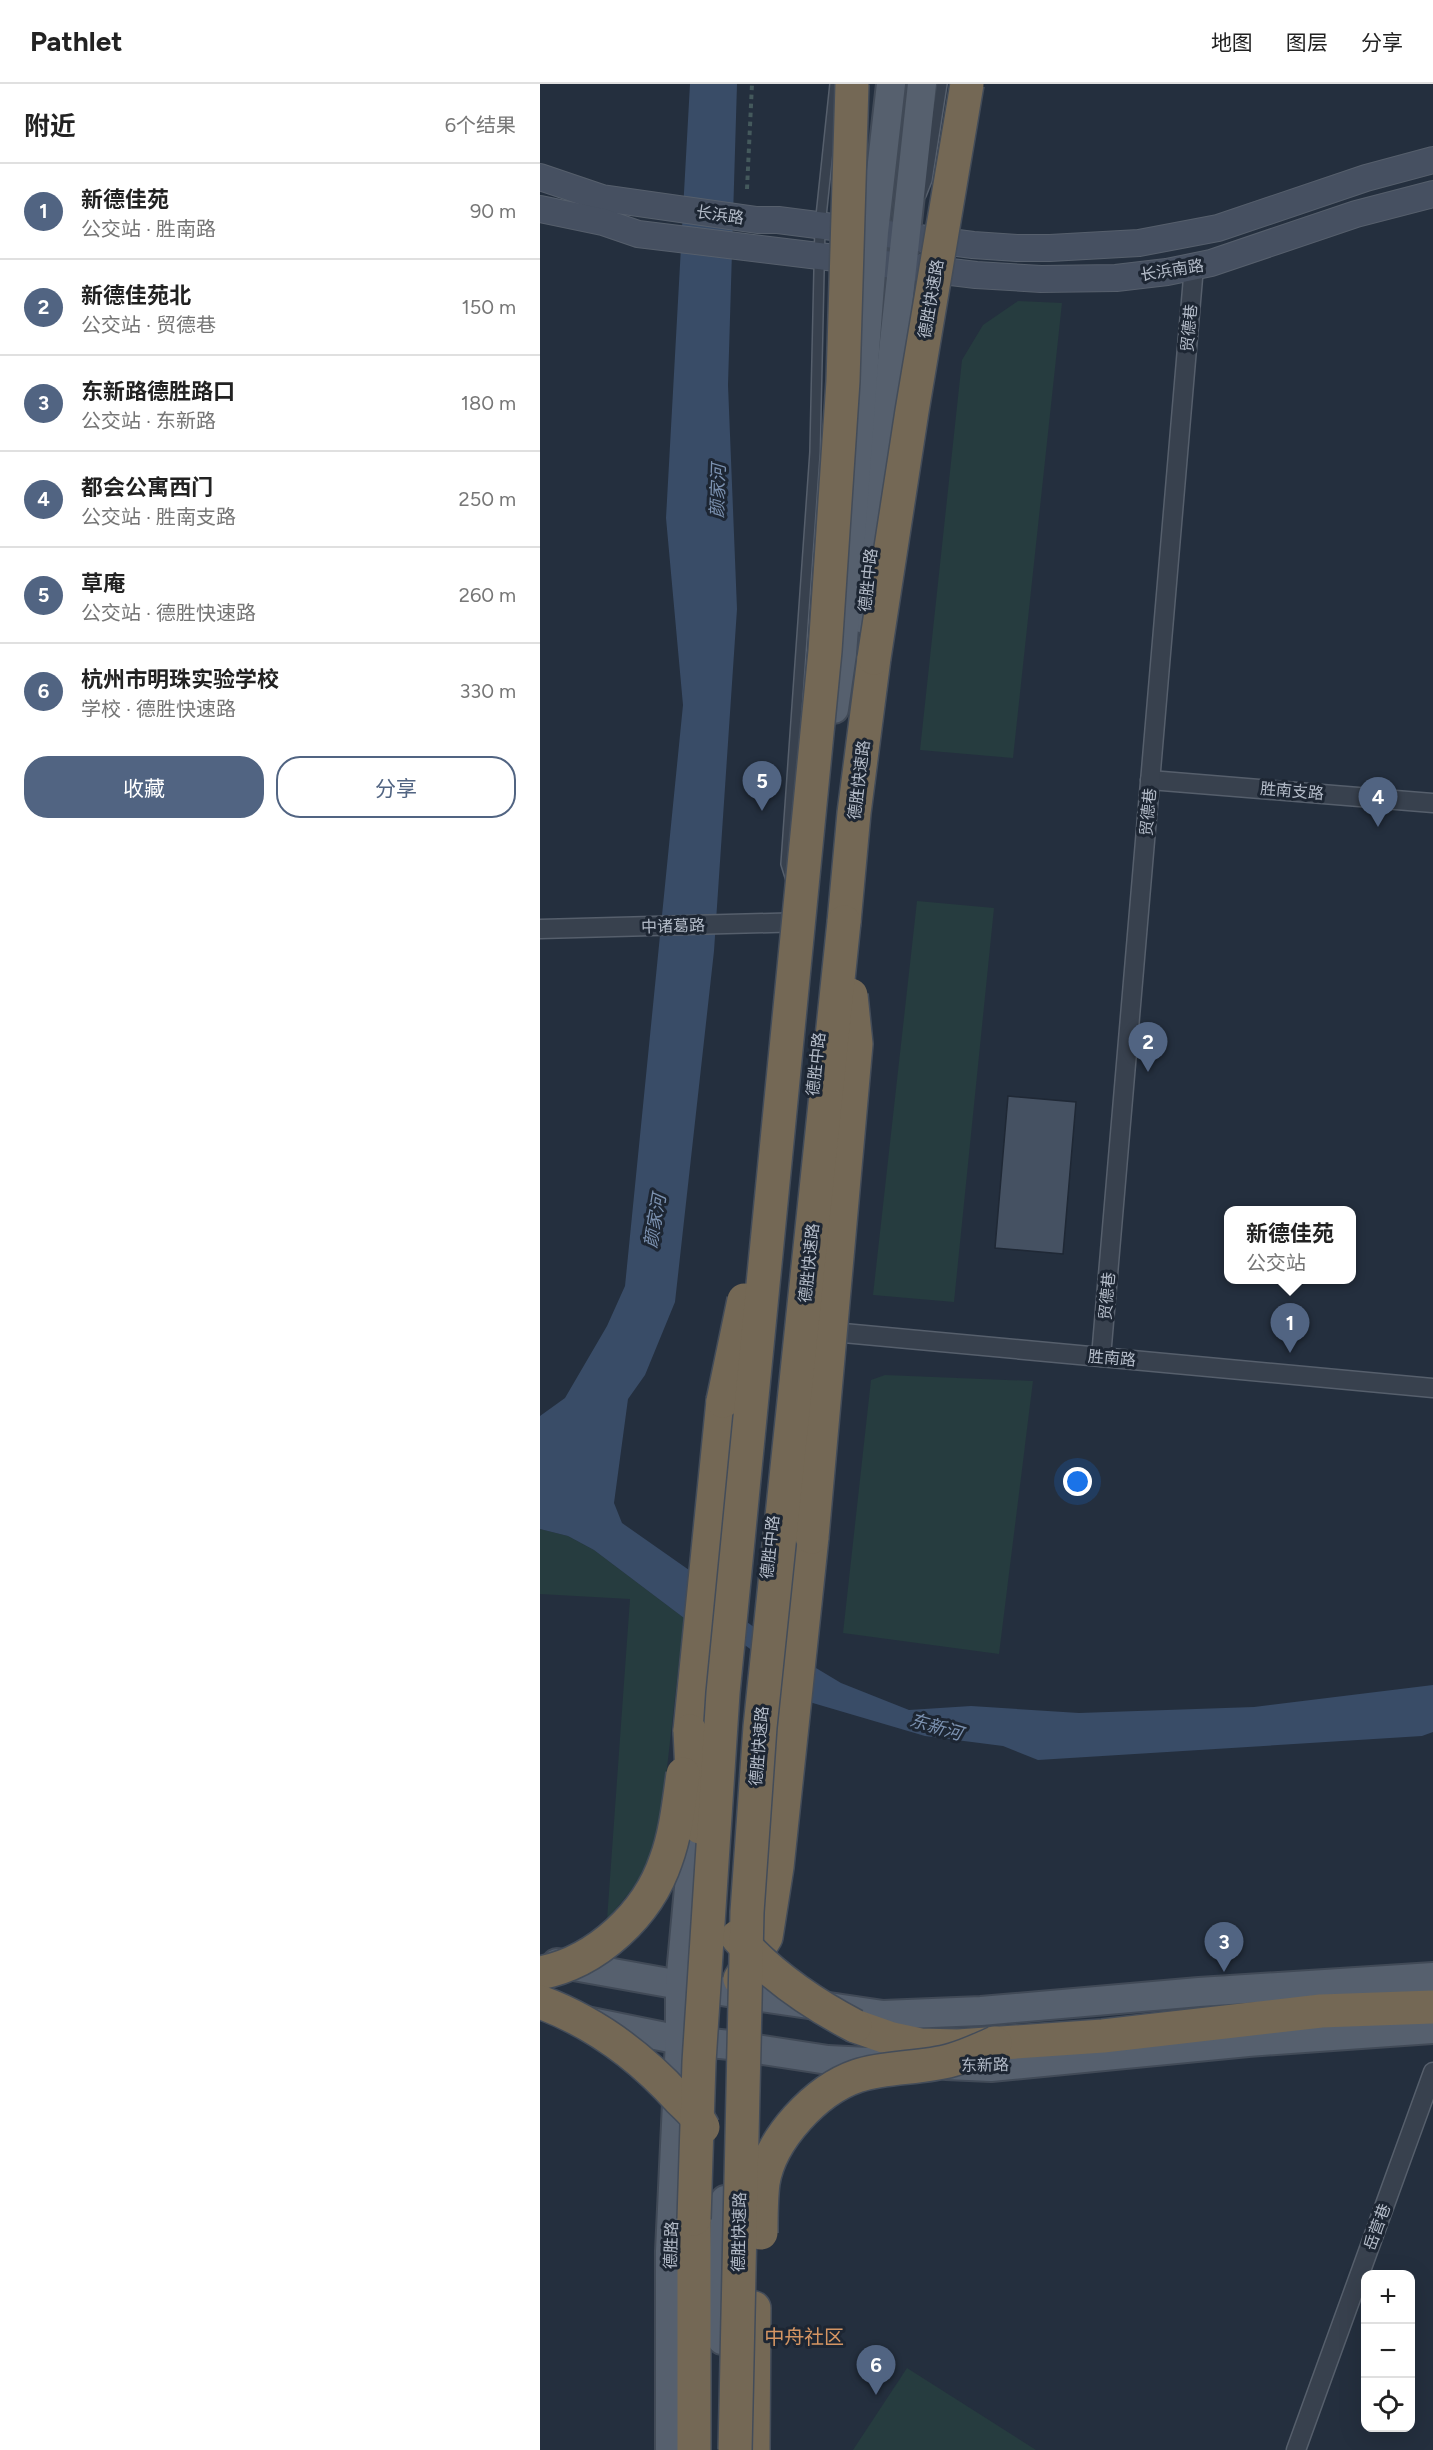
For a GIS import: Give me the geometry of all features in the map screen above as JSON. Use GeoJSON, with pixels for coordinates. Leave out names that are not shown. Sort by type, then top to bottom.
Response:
{"type":"FeatureCollection","features":[{"type":"Feature","properties":{"kind":"highway"},"geometry":{"type":"LineString","coordinates":[[694,2450],[694,2219],[699,2062],[708,1896],[723,1693],[825,651],[843,381],[852,84]]}},
{"type":"Feature","properties":{"kind":"highway","name":"德胜快速路"},"geometry":{"type":"LineString","coordinates":[[735,2450],[747,1912],[760,1727],[854,813],[888,558],[967,84]]}},
{"type":"Feature","properties":{"kind":"highway"},"geometry":{"type":"LineString","coordinates":[[733,1991],[766,1937],[777,1867],[812,1537],[856,1044],[844,922]]}},
{"type":"Feature","properties":{"kind":"highway"},"geometry":{"type":"LineString","coordinates":[[540,1972],[550,1971],[580,1958],[611,1940],[637,1913],[655,1885],[666,1861],[674,1828],[690,1731],[723,1401],[778,1134]]}},
{"type":"Feature","properties":{"kind":"highway"},"geometry":{"type":"LineString","coordinates":[[690,1731],[692,1772],[703,1846],[717,1903],[738,1938],[761,1963],[824,2010],[855,2026],[920,2045],[958,2046],[1125,2034],[1321,2011],[1433,2007]]}},
{"type":"Feature","properties":{"kind":"highway"},"geometry":{"type":"LineString","coordinates":[[540,2002],[611,2038],[638,2057],[701,2123],[721,2167],[746,2269],[754,2292]]}},
{"type":"Feature","properties":{"kind":"highway"},"geometry":{"type":"LineString","coordinates":[[753,2450],[754,2292],[759,2271],[763,2182],[780,2140],[804,2111],[831,2090],[855,2077],[881,2070],[951,2060],[995,2043]]}},
{"type":"Feature","properties":{"kind":"main road","name":"德胜中路"},"geometry":{"type":"LineString","coordinates":[[680,2040],[680,1985],[760,1156],[805,922],[842,654],[874,232],[891,84]]}},
{"type":"Feature","properties":{"kind":"main road","name":"德胜中路"},"geometry":{"type":"LineString","coordinates":[[730,2045],[739,1867],[830,920],[921,84]]}},
{"type":"Feature","properties":{"kind":"main road","name":"长浜南路"},"geometry":{"type":"LineString","coordinates":[[903,236],[1017,248],[1139,243],[1218,228],[1366,178],[1433,160]]}},
{"type":"Feature","properties":{"kind":"main road","name":"长浜路"},"geometry":{"type":"LineString","coordinates":[[540,177],[602,198],[757,220],[778,220],[903,236]]}},
{"type":"Feature","properties":{"kind":"main road","name":"长浜南路"},"geometry":{"type":"LineString","coordinates":[[900,265],[976,275],[1068,280],[1116,278],[1194,266],[1238,255],[1356,214],[1433,194]]}},
{"type":"Feature","properties":{"kind":"main road","name":"长浜路"},"geometry":{"type":"LineString","coordinates":[[540,208],[603,222],[638,234],[900,265]]}},
{"type":"Feature","properties":{"kind":"main road"},"geometry":{"type":"LineString","coordinates":[[540,1960],[680,1985],[733,1991],[883,2015],[981,2011],[1198,1992],[1433,1977]]}},
{"type":"Feature","properties":{"kind":"main road","name":"东新路"},"geometry":{"type":"LineString","coordinates":[[540,2012],[680,2040],[828,2060],[991,2067],[1248,2042],[1433,2029]]}},
{"type":"Feature","properties":{"kind":"main road","name":"德胜路"},"geometry":{"type":"LineString","coordinates":[[670,2450],[670,2251],[680,2040]]}},
{"type":"Feature","properties":{"kind":"main road"},"geometry":{"type":"LineString","coordinates":[[724,2450],[722,2284],[730,2045]]}},
{"type":"Feature","properties":{"kind":"street","name":"贸德巷"},"geometry":{"type":"LineString","coordinates":[[1101,1357],[1194,266]]}},
{"type":"Feature","properties":{"kind":"street","name":"胜南支路"},"geometry":{"type":"LineString","coordinates":[[1150,780],[1433,803]]}},
{"type":"Feature","properties":{"kind":"street","name":"中诸葛路"},"geometry":{"type":"LineString","coordinates":[[540,929],[805,922]]}},
{"type":"Feature","properties":{"kind":"street","name":"胜南路"},"geometry":{"type":"LineString","coordinates":[[791,1328],[1433,1388]]}},
{"type":"Feature","properties":{"kind":"street","name":"岳营巷"},"geometry":{"type":"LineString","coordinates":[[1296,2450],[1433,2072]]}},
{"type":"Feature","properties":{"kind":"lane"},"geometry":{"type":"LineString","coordinates":[[805,922],[786,864],[815,452],[820,226],[835,84]]}},
{"type":"Feature","properties":{"kind":"lane"},"geometry":{"type":"LineString","coordinates":[[903,236],[927,180],[942,84]]}},
{"type":"Feature","properties":{"kind":"path"},"geometry":{"type":"LineString","coordinates":[[747,189],[752,84]]}},
{"type":"Feature","properties":{"kind":"green space"},"geometry":{"type":"Polygon","coordinates":[[[1018,301],[1062,303],[1013,758],[920,750],[962,360],[983,325],[1018,301]]]}},
{"type":"Feature","properties":{"kind":"green space"},"geometry":{"type":"Polygon","coordinates":[[[917,901],[994,908],[954,1302],[873,1295],[917,901]]]}},
{"type":"Feature","properties":{"kind":"green space"},"geometry":{"type":"Polygon","coordinates":[[[885,1375],[1033,1381],[999,1654],[843,1633],[871,1380],[885,1375]]]}},
{"type":"Feature","properties":{"kind":"green space"},"geometry":{"type":"Polygon","coordinates":[[[540,1529],[568,1536],[594,1550],[684,1618],[661,1821],[652,1855],[637,1883],[607,1920],[630,1599],[540,1594],[540,1529]]]}},
{"type":"Feature","properties":{"kind":"green space"},"geometry":{"type":"Polygon","coordinates":[[[907,2368],[1036,2450],[853,2450],[907,2368]]]}},
{"type":"Feature","properties":{"kind":"water","name":"颜家河"},"geometry":{"type":"Polygon","coordinates":[[[690,84],[737,84],[728,385],[737,609],[714,951],[675,1302],[645,1375],[628,1399],[614,1503],[622,1523],[689,1570],[684,1618],[594,1550],[568,1536],[540,1529],[540,1416],[565,1398],[607,1326],[625,1286],[683,705],[666,518],[690,84]]]}},
{"type":"Feature","properties":{"kind":"water"},"geometry":{"type":"Polygon","coordinates":[[[811,1665],[841,1683],[909,1710],[971,1706],[1079,1713],[1254,1707],[1433,1685],[1433,1732],[1422,1736],[1038,1760],[1003,1746],[925,1736],[806,1701],[811,1665]]]}},
{"type":"Feature","properties":{"kind":"building"},"geometry":{"type":"Polygon","coordinates":[[[1008,1096],[1076,1102],[1063,1254],[995,1248],[1008,1096]]]}},
{"type":"Feature","properties":{"kind":"waterway","name":"东新河"},"geometry":{"type":"LineString","coordinates":[[724,1618],[773,1653]]}},
{"type":"Feature","properties":{"kind":"place","name":"草庵"},"geometry":{"type":"Point","coordinates":[762,811]}},
{"type":"Feature","properties":{"kind":"place","name":"都会公寓西门"},"geometry":{"type":"Point","coordinates":[1378,827]}},
{"type":"Feature","properties":{"kind":"place","name":"新德佳苑北"},"geometry":{"type":"Point","coordinates":[1148,1072]}},
{"type":"Feature","properties":{"kind":"place","name":"新德佳苑"},"geometry":{"type":"Point","coordinates":[1290,1353]}},
{"type":"Feature","properties":{"kind":"place","name":"东新路德胜路口"},"geometry":{"type":"Point","coordinates":[1224,1972]}},
{"type":"Feature","properties":{"kind":"place","name":"杭州市明珠实验学校"},"geometry":{"type":"Point","coordinates":[876,2395]}},
{"type":"Feature","properties":{"kind":"district","name":"中舟社区"},"geometry":{"type":"Point","coordinates":[804,2337]}}]}
